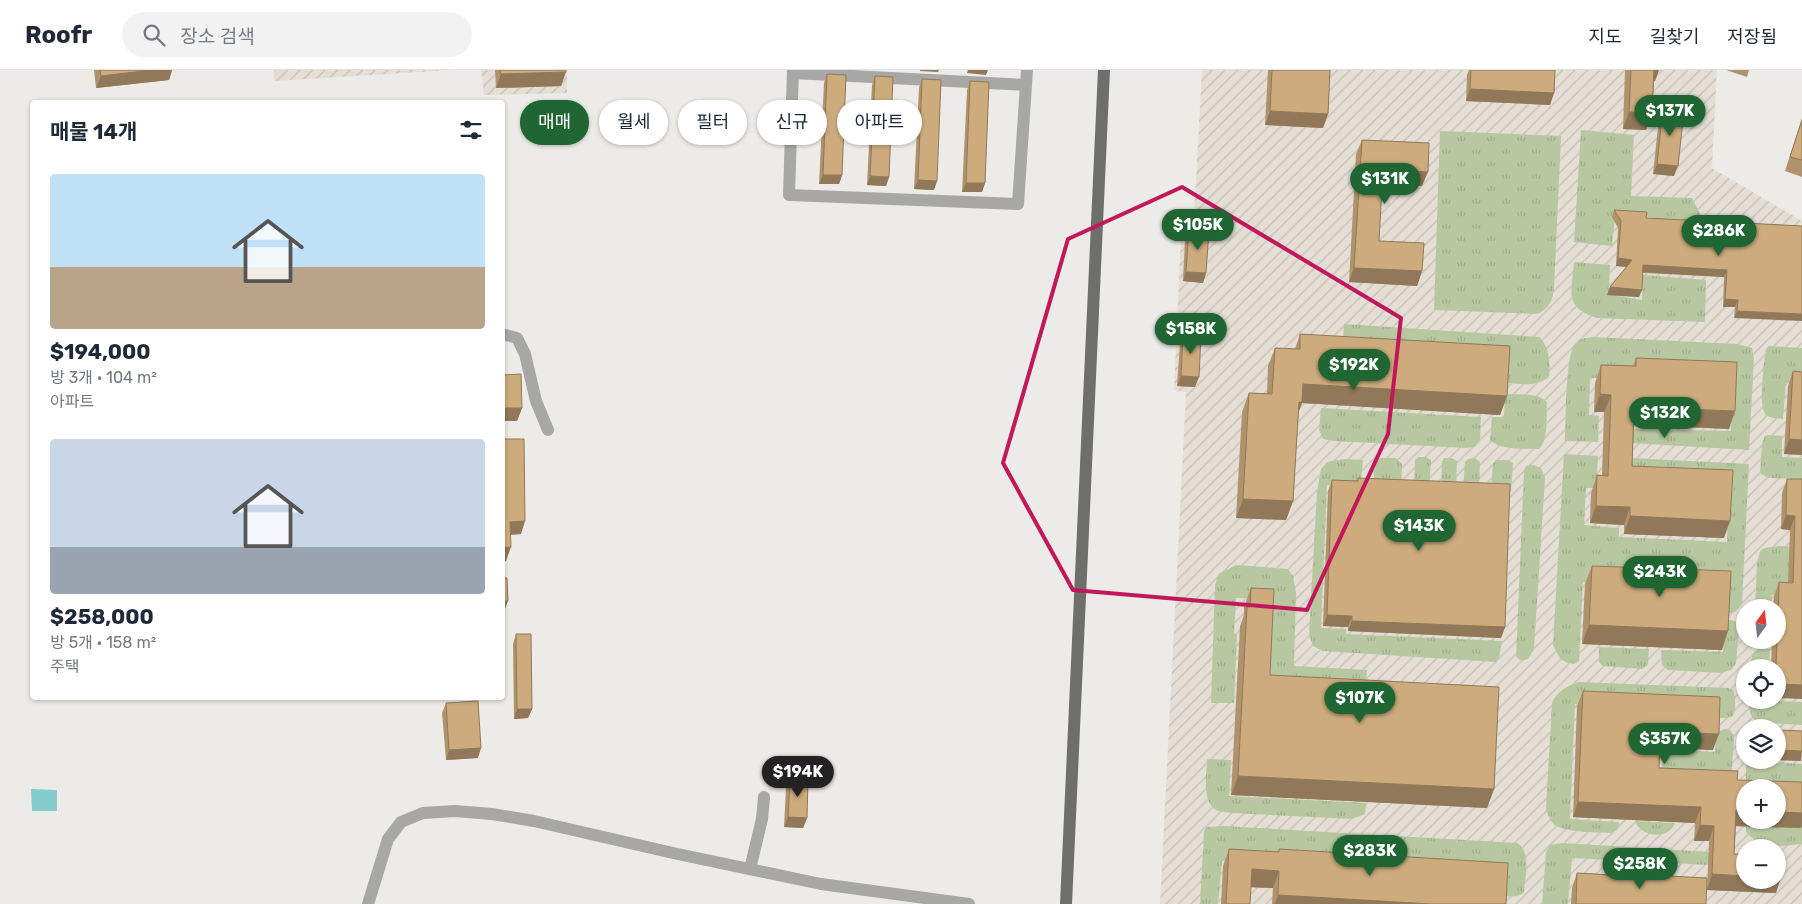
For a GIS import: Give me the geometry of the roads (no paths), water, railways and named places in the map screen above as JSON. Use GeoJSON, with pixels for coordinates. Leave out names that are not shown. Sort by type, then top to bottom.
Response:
{"type":"FeatureCollection","features":[{"type":"Feature","properties":{"kind":"main road"},"geometry":{"type":"LineString","coordinates":[[1066,904],[1104,70]]}},
{"type":"Feature","properties":{"kind":"street"},"geometry":{"type":"LineString","coordinates":[[1026,70],[1026,85],[1018,204],[789,195],[793,72],[1026,85]]}},
{"type":"Feature","properties":{"kind":"street"},"geometry":{"type":"LineString","coordinates":[[505,335],[517,338],[525,354],[536,401],[548,430]]}},
{"type":"Feature","properties":{"kind":"street"},"geometry":{"type":"LineString","coordinates":[[750,869],[762,819],[764,797]]}},
{"type":"Feature","properties":{"kind":"street"},"geometry":{"type":"LineString","coordinates":[[368,904],[388,839],[401,822],[423,813],[455,810],[534,821],[821,884],[969,904]]}},
{"type":"Feature","properties":{"kind":"water"},"geometry":{"type":"Polygon","coordinates":[[[31,789],[57,790],[57,811],[32,811],[31,789]]]}}]}
